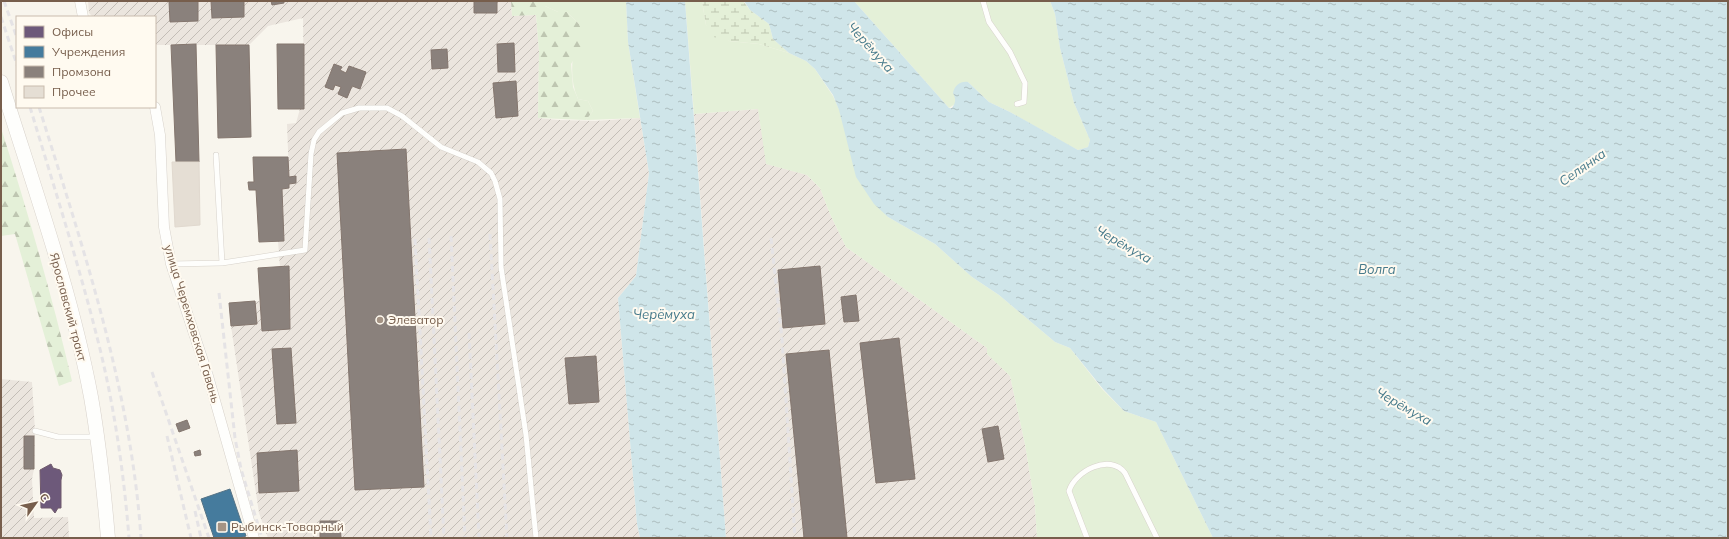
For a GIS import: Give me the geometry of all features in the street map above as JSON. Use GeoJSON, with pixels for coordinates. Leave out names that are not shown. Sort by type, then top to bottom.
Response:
{"type":"FeatureCollection","features":[{"type":"Feature","properties":{"kind":"street"},"geometry":{"type":"LineString","coordinates":[[80,1],[83,16]]}},
{"type":"Feature","properties":{"kind":"street","name":"Ярославский тракт"},"geometry":{"type":"LineString","coordinates":[[1,82],[70,309],[91,396],[108,538]]}},
{"type":"Feature","properties":{"kind":"street","name":"улица Черемховская Гавань"},"geometry":{"type":"LineString","coordinates":[[155,108],[160,143],[164,227],[172,264],[208,376],[254,538]]}},
{"type":"Feature","properties":{"kind":"lane"},"geometry":{"type":"LineString","coordinates":[[983,1],[989,22],[1010,52],[1025,83],[1024,102],[1017,104]]}},
{"type":"Feature","properties":{"kind":"lane"},"geometry":{"type":"LineString","coordinates":[[172,264],[222,263],[305,250],[311,154],[314,140],[334,118],[346,112],[359,108],[387,108],[402,116],[441,147],[478,162],[496,181],[500,199],[501,267],[526,435],[536,538]]}},
{"type":"Feature","properties":{"kind":"lane"},"geometry":{"type":"LineString","coordinates":[[216,155],[222,263]]}},
{"type":"Feature","properties":{"kind":"lane"},"geometry":{"type":"LineString","coordinates":[[35,431],[58,437],[97,437]]}},
{"type":"Feature","properties":{"kind":"lane"},"geometry":{"type":"LineString","coordinates":[[1087,538],[1069,491],[1075,480],[1084,474],[1106,464],[1117,465],[1125,473],[1157,538]]}},
{"type":"Feature","properties":{"kind":"shaded area"},"geometry":{"type":"Polygon","coordinates":[[[88,1],[511,1],[512,16],[536,15],[539,51],[538,118],[595,121],[640,118],[649,173],[636,276],[618,298],[637,524],[640,538],[268,538],[259,513],[231,326],[229,303],[260,301],[258,268],[280,267],[278,241],[284,241],[282,189],[289,188],[289,184],[296,183],[296,177],[289,177],[287,124],[296,123],[300,109],[304,108],[303,18],[268,26],[249,45],[156,45],[156,16],[92,16],[89,13],[88,1]]]}},
{"type":"Feature","properties":{"kind":"shaded area"},"geometry":{"type":"Polygon","coordinates":[[[758,109],[767,164],[807,175],[820,188],[830,214],[846,247],[987,348],[987,354],[1010,376],[1025,444],[1035,506],[1037,538],[726,538],[694,114],[758,109]]]}},
{"type":"Feature","properties":{"kind":"shaded area"},"geometry":{"type":"Polygon","coordinates":[[[1,379],[32,382],[35,431],[34,469],[32,479],[34,518],[68,517],[69,538],[1,538],[1,379]]]}},
{"type":"Feature","properties":{"kind":"green space"},"geometry":{"type":"Polygon","coordinates":[[[511,1],[545,1],[545,6],[558,12],[567,12],[579,24],[585,41],[571,64],[573,87],[578,99],[588,101],[593,111],[586,120],[538,118],[539,51],[536,15],[512,16],[511,1]]]}},
{"type":"Feature","properties":{"kind":"green space"},"geometry":{"type":"Polygon","coordinates":[[[545,1],[626,1],[628,42],[640,118],[586,120],[593,111],[588,101],[578,99],[572,71],[572,62],[579,24],[567,12],[558,12],[545,6],[545,1]]]}},
{"type":"Feature","properties":{"kind":"green space"},"geometry":{"type":"Polygon","coordinates":[[[685,1],[702,1],[706,25],[729,41],[759,44],[789,53],[806,61],[815,69],[833,96],[888,217],[935,244],[972,277],[999,295],[1055,342],[1070,348],[1102,389],[1124,411],[1156,422],[1213,538],[1037,538],[1035,506],[1025,444],[1010,376],[987,354],[987,348],[846,247],[830,214],[820,188],[807,175],[766,164],[758,109],[694,114],[685,1]]]}},
{"type":"Feature","properties":{"kind":"green space"},"geometry":{"type":"Polygon","coordinates":[[[702,1],[743,1],[750,10],[769,24],[773,39],[789,53],[759,44],[729,41],[713,37],[706,25],[702,1]]]}},
{"type":"Feature","properties":{"kind":"green space"},"geometry":{"type":"Polygon","coordinates":[[[854,1],[1050,1],[1055,14],[1060,48],[1074,103],[1090,140],[1088,147],[1078,150],[1068,145],[1010,112],[989,102],[968,82],[953,93],[956,98],[955,104],[949,108],[854,1]]]}},
{"type":"Feature","properties":{"kind":"green space"},"geometry":{"type":"Polygon","coordinates":[[[1,128],[39,254],[72,381],[59,386],[15,234],[1,236],[1,128]]]}},
{"type":"Feature","properties":{"kind":"water","name":"Черёмуха"},"geometry":{"type":"Polygon","coordinates":[[[626,1],[685,1],[726,538],[640,538],[637,524],[618,298],[636,276],[649,173],[628,42],[626,1]]]}},
{"type":"Feature","properties":{"kind":"water","name":"Волга"},"geometry":{"type":"Polygon","coordinates":[[[744,1],[854,1],[949,108],[952,108],[955,102],[953,93],[955,88],[960,83],[968,82],[989,102],[1078,150],[1088,147],[1090,140],[1074,103],[1060,48],[1055,14],[1050,1],[1728,1],[1728,538],[1213,538],[1156,422],[1124,411],[1103,389],[1070,348],[1055,342],[999,295],[972,277],[935,244],[888,217],[874,204],[856,177],[839,110],[833,95],[815,69],[806,61],[789,53],[773,39],[769,24],[750,10],[744,1]]]}},
{"type":"Feature","properties":{"kind":"building: Офисы"},"geometry":{"type":"Polygon","coordinates":[[[51,464],[53,468],[60,470],[62,475],[61,508],[58,508],[55,513],[51,508],[41,508],[40,470],[51,464]]]}},
{"type":"Feature","properties":{"kind":"building: Учреждения"},"geometry":{"type":"Polygon","coordinates":[[[230,489],[246,536],[239,538],[214,538],[201,499],[230,489]]]}},
{"type":"Feature","properties":{"kind":"building: Промзона"},"geometry":{"type":"Polygon","coordinates":[[[169,1],[198,1],[198,21],[170,22],[169,1]]]}},
{"type":"Feature","properties":{"kind":"building: Промзона"},"geometry":{"type":"Polygon","coordinates":[[[211,1],[244,1],[244,17],[212,18],[211,1]]]}},
{"type":"Feature","properties":{"kind":"building: Промзона"},"geometry":{"type":"Polygon","coordinates":[[[271,1],[284,1],[284,3],[272,5],[271,1]]]}},
{"type":"Feature","properties":{"kind":"building: Промзона"},"geometry":{"type":"Polygon","coordinates":[[[474,1],[497,1],[497,13],[474,13],[474,1]]]}},
{"type":"Feature","properties":{"kind":"building: Промзона"},"geometry":{"type":"Polygon","coordinates":[[[514,43],[515,72],[498,72],[497,44],[514,43]]]}},
{"type":"Feature","properties":{"kind":"building: Промзона"},"geometry":{"type":"Polygon","coordinates":[[[196,44],[199,162],[176,162],[171,45],[196,44]]]}},
{"type":"Feature","properties":{"kind":"building: Промзона"},"geometry":{"type":"Polygon","coordinates":[[[277,44],[304,44],[304,109],[278,109],[277,44]]]}},
{"type":"Feature","properties":{"kind":"building: Промзона"},"geometry":{"type":"Polygon","coordinates":[[[216,45],[249,45],[251,137],[218,138],[216,45]]]}},
{"type":"Feature","properties":{"kind":"building: Промзона"},"geometry":{"type":"Polygon","coordinates":[[[447,49],[448,68],[432,69],[431,50],[447,49]]]}},
{"type":"Feature","properties":{"kind":"building: Промзона"},"geometry":{"type":"Polygon","coordinates":[[[334,64],[342,67],[340,70],[346,73],[349,66],[366,72],[360,89],[352,86],[347,98],[338,94],[341,87],[335,85],[333,90],[325,87],[334,64]]]}},
{"type":"Feature","properties":{"kind":"building: Промзона"},"geometry":{"type":"Polygon","coordinates":[[[516,81],[518,116],[496,118],[493,83],[516,81]]]}},
{"type":"Feature","properties":{"kind":"building: Промзона","name":"Элеватор"},"geometry":{"type":"Polygon","coordinates":[[[406,149],[424,487],[355,490],[337,153],[406,149]]]}},
{"type":"Feature","properties":{"kind":"building: Промзона"},"geometry":{"type":"Polygon","coordinates":[[[253,157],[288,157],[289,177],[296,176],[296,183],[289,184],[289,188],[282,189],[284,241],[259,242],[256,190],[249,190],[248,182],[254,182],[253,157]]]}},
{"type":"Feature","properties":{"kind":"building: Промзона"},"geometry":{"type":"Polygon","coordinates":[[[289,266],[290,329],[262,331],[258,268],[289,266]]]}},
{"type":"Feature","properties":{"kind":"building: Промзона"},"geometry":{"type":"Polygon","coordinates":[[[820,266],[825,324],[783,328],[778,270],[820,266]]]}},
{"type":"Feature","properties":{"kind":"building: Промзона"},"geometry":{"type":"Polygon","coordinates":[[[856,295],[859,321],[844,322],[841,297],[856,295]]]}},
{"type":"Feature","properties":{"kind":"building: Промзона"},"geometry":{"type":"Polygon","coordinates":[[[255,301],[257,324],[231,326],[229,303],[255,301]]]}},
{"type":"Feature","properties":{"kind":"building: Промзона"},"geometry":{"type":"Polygon","coordinates":[[[899,338],[915,479],[876,483],[860,343],[899,338]]]}},
{"type":"Feature","properties":{"kind":"building: Промзона"},"geometry":{"type":"Polygon","coordinates":[[[291,348],[296,423],[277,424],[272,349],[291,348]]]}},
{"type":"Feature","properties":{"kind":"building: Промзона"},"geometry":{"type":"Polygon","coordinates":[[[829,350],[847,538],[804,538],[786,354],[829,350]]]}},
{"type":"Feature","properties":{"kind":"building: Промзона"},"geometry":{"type":"Polygon","coordinates":[[[596,356],[599,402],[569,404],[565,358],[596,356]]]}},
{"type":"Feature","properties":{"kind":"building: Промзона"},"geometry":{"type":"Polygon","coordinates":[[[187,420],[190,428],[179,432],[176,424],[187,420]]]}},
{"type":"Feature","properties":{"kind":"building: Промзона"},"geometry":{"type":"Polygon","coordinates":[[[998,426],[1004,459],[988,462],[982,429],[998,426]]]}},
{"type":"Feature","properties":{"kind":"building: Промзона"},"geometry":{"type":"Polygon","coordinates":[[[24,436],[34,436],[34,469],[24,469],[24,436]]]}},
{"type":"Feature","properties":{"kind":"building: Промзона"},"geometry":{"type":"Polygon","coordinates":[[[200,450],[201,455],[195,456],[194,452],[200,450]]]}},
{"type":"Feature","properties":{"kind":"building: Промзона"},"geometry":{"type":"Polygon","coordinates":[[[297,450],[299,491],[259,493],[257,453],[297,450]]]}},
{"type":"Feature","properties":{"kind":"building: Промзона"},"geometry":{"type":"Polygon","coordinates":[[[320,521],[340,521],[341,538],[320,538],[320,521]]]}},
{"type":"Feature","properties":{"kind":"building: Прочее"},"geometry":{"type":"Polygon","coordinates":[[[172,162],[199,162],[200,225],[175,227],[172,162]]]}},
{"type":"Feature","properties":{"kind":"railway"},"geometry":{"type":"LineString","coordinates":[[4,1],[16,35]]}},
{"type":"Feature","properties":{"kind":"railway"},"geometry":{"type":"LineString","coordinates":[[1,17],[16,62]]}},
{"type":"Feature","properties":{"kind":"railway"},"geometry":{"type":"LineString","coordinates":[[30,108],[75,258],[100,349],[118,443],[129,538]]}},
{"type":"Feature","properties":{"kind":"railway"},"geometry":{"type":"LineString","coordinates":[[39,108],[88,266],[116,374],[136,483],[141,538]]}},
{"type":"Feature","properties":{"kind":"railway"},"geometry":{"type":"LineString","coordinates":[[490,234],[507,538]]}},
{"type":"Feature","properties":{"kind":"railway"},"geometry":{"type":"LineString","coordinates":[[451,236],[465,538]]}},
{"type":"Feature","properties":{"kind":"railway"},"geometry":{"type":"LineString","coordinates":[[429,238],[444,538]]}},
{"type":"Feature","properties":{"kind":"railway"},"geometry":{"type":"LineString","coordinates":[[771,238],[782,339],[795,538]]}},
{"type":"Feature","properties":{"kind":"railway"},"geometry":{"type":"LineString","coordinates":[[415,239],[431,538]]}},
{"type":"Feature","properties":{"kind":"railway"},"geometry":{"type":"LineString","coordinates":[[219,293],[235,438],[241,469],[262,538]]}},
{"type":"Feature","properties":{"kind":"railway"},"geometry":{"type":"LineString","coordinates":[[469,333],[479,538]]}},
{"type":"Feature","properties":{"kind":"railway"},"geometry":{"type":"LineString","coordinates":[[152,372],[209,538]]}},
{"type":"Feature","properties":{"kind":"railway"},"geometry":{"type":"LineString","coordinates":[[167,436],[191,538]]}},
{"type":"Feature","properties":{"kind":"railway"},"geometry":{"type":"LineString","coordinates":[[195,511],[201,538]]}},
{"type":"Feature","properties":{"kind":"place","name":"Элеватор"},"geometry":{"type":"Point","coordinates":[380,320]}},
{"type":"Feature","properties":{"kind":"place","name":"Рыбинск-Товарный"},"geometry":{"type":"Point","coordinates":[222,527]}},
{"type":"Feature","properties":{"kind":"water label","name":"Селянка"},"geometry":{"type":"Point","coordinates":[1582,167]}}]}
